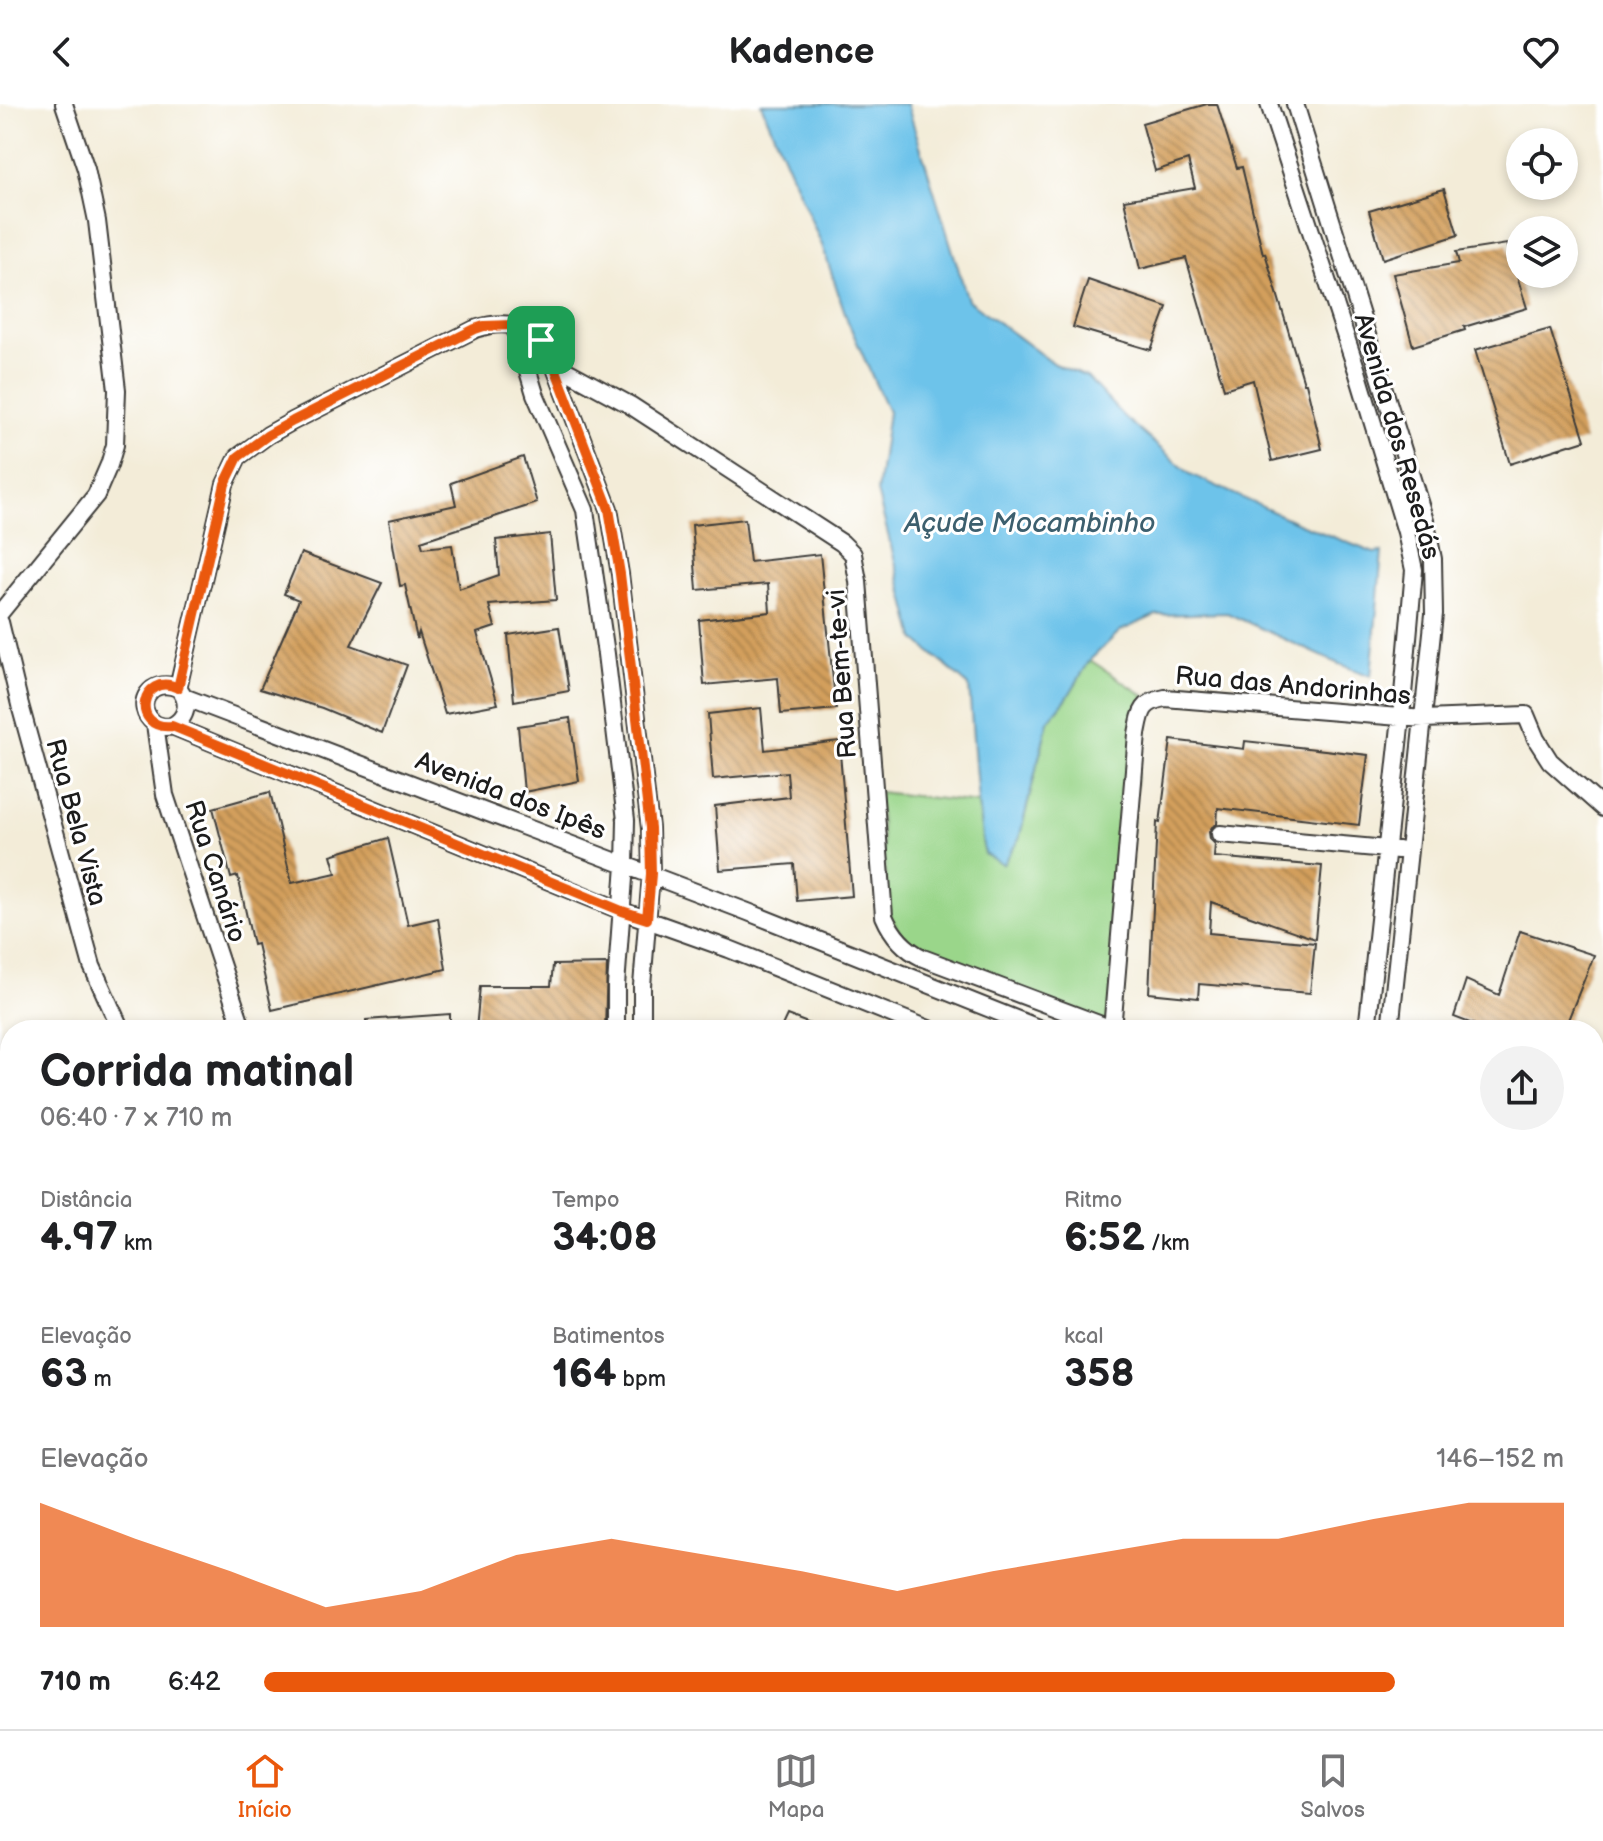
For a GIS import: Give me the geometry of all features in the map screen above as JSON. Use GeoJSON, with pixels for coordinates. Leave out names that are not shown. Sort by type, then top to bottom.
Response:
{"type":"FeatureCollection","features":[{"type":"Feature","properties":{"kind":"street"},"geometry":{"type":"LineString","coordinates":[[0,613],[96,495],[115,445],[117,390],[97,221],[86,169],[64,104]]}},
{"type":"Feature","properties":{"kind":"street","name":"Avenida dos Resedás"},"geometry":{"type":"LineString","coordinates":[[1269,104],[1357,371],[1412,556],[1414,586],[1368,1020]]}},
{"type":"Feature","properties":{"kind":"street","name":"Avenida dos Resedás"},"geometry":{"type":"LineString","coordinates":[[1295,104],[1426,524],[1433,559],[1434,614],[1391,1020]]}},
{"type":"Feature","properties":{"kind":"street"},"geometry":{"type":"LineString","coordinates":[[514,325],[527,368],[585,510],[626,820],[616,1020]]}},
{"type":"Feature","properties":{"kind":"street"},"geometry":{"type":"LineString","coordinates":[[164,725],[183,717],[186,704],[181,692],[225,484],[238,457],[293,421],[475,329],[514,325],[524,328],[541,340],[554,364],[609,509],[622,588],[650,828],[651,874],[642,1020]]}},
{"type":"Feature","properties":{"kind":"street","name":"Rua Bem-te-vi"},"geometry":{"type":"LineString","coordinates":[[527,368],[554,364],[630,405],[842,543],[853,554],[858,581],[884,916],[889,927],[904,946],[923,958],[1086,1020]]}},
{"type":"Feature","properties":{"kind":"street","name":"Rua Bela Vista"},"geometry":{"type":"LineString","coordinates":[[0,622],[92,966],[116,1020]]}},
{"type":"Feature","properties":{"kind":"street","name":"Avenida dos Ipês"},"geometry":{"type":"LineString","coordinates":[[164,725],[146,715],[144,702],[155,687],[163,684],[1018,1020]]}},
{"type":"Feature","properties":{"kind":"street","name":"Rua das Andorinhas"},"geometry":{"type":"LineString","coordinates":[[1113,1020],[1137,734],[1141,713],[1154,700],[1165,698],[1424,719],[1526,715],[1550,761],[1603,808]]}},
{"type":"Feature","properties":{"kind":"street"},"geometry":{"type":"LineString","coordinates":[[164,725],[622,911],[729,949],[906,1020]]}},
{"type":"Feature","properties":{"kind":"street","name":"Rua Canário"},"geometry":{"type":"LineString","coordinates":[[164,725],[165,795],[240,1020]]}},
{"type":"Feature","properties":{"kind":"street"},"geometry":{"type":"LineString","coordinates":[[1220,834],[1410,850]]}},
{"type":"Feature","properties":{"kind":"green space"},"geometry":{"type":"Polygon","coordinates":[[[1090,660],[1145,696],[1111,1020],[1091,1020],[905,942],[889,914],[878,792],[978,803],[984,854],[1019,839],[1048,721],[1067,698],[1090,660]]]}},
{"type":"Feature","properties":{"kind":"water","name":"Açude Mocambinho"},"geometry":{"type":"Polygon","coordinates":[[[761,104],[907,104],[968,300],[1054,364],[1087,377],[1123,416],[1190,474],[1300,524],[1374,553],[1382,552],[1371,676],[1227,613],[1156,615],[1120,631],[1090,660],[1067,698],[1048,721],[1019,839],[1003,864],[984,854],[969,686],[915,639],[877,492],[888,412],[848,322],[822,245],[761,104]]]}},
{"type":"Feature","properties":{"kind":"building"},"geometry":{"type":"Polygon","coordinates":[[[1207,104],[1217,104],[1237,168],[1242,167],[1263,254],[1306,383],[1322,449],[1272,461],[1253,380],[1224,389],[1186,258],[1140,269],[1124,200],[1195,188],[1188,160],[1155,171],[1142,123],[1207,104]]]}},
{"type":"Feature","properties":{"kind":"building"},"geometry":{"type":"Polygon","coordinates":[[[1444,189],[1458,235],[1383,259],[1369,211],[1444,189]]]}},
{"type":"Feature","properties":{"kind":"building"},"geometry":{"type":"Polygon","coordinates":[[[1506,244],[1506,288],[1521,288],[1527,308],[1413,346],[1393,274],[1459,263],[1456,252],[1506,244]]]}},
{"type":"Feature","properties":{"kind":"building"},"geometry":{"type":"Polygon","coordinates":[[[1088,280],[1167,307],[1151,350],[1073,327],[1088,280]]]}},
{"type":"Feature","properties":{"kind":"building"},"geometry":{"type":"Polygon","coordinates":[[[1550,329],[1585,440],[1510,464],[1475,350],[1550,329]]]}},
{"type":"Feature","properties":{"kind":"building"},"geometry":{"type":"Polygon","coordinates":[[[523,457],[537,503],[421,541],[423,548],[452,545],[459,589],[499,575],[496,540],[550,534],[556,600],[489,605],[495,627],[477,633],[498,704],[445,714],[419,632],[417,639],[405,585],[400,586],[389,520],[456,505],[451,483],[523,457]]]}},
{"type":"Feature","properties":{"kind":"building"},"geometry":{"type":"Polygon","coordinates":[[[745,519],[750,562],[820,554],[836,709],[781,714],[778,678],[704,685],[699,620],[770,612],[768,584],[697,590],[692,525],[745,519]]]}},
{"type":"Feature","properties":{"kind":"building"},"geometry":{"type":"Polygon","coordinates":[[[301,553],[382,583],[351,645],[407,665],[382,733],[322,708],[260,689],[299,600],[284,594],[301,553]]]}},
{"type":"Feature","properties":{"kind":"building"},"geometry":{"type":"Polygon","coordinates":[[[559,627],[569,691],[514,701],[508,635],[559,627]]]}},
{"type":"Feature","properties":{"kind":"building"},"geometry":{"type":"Polygon","coordinates":[[[761,708],[765,750],[839,741],[852,896],[797,901],[794,864],[720,870],[715,806],[789,797],[787,772],[713,779],[708,714],[761,708]]]}},
{"type":"Feature","properties":{"kind":"building"},"geometry":{"type":"Polygon","coordinates":[[[570,718],[579,781],[524,792],[518,726],[570,718]]]}},
{"type":"Feature","properties":{"kind":"building"},"geometry":{"type":"Polygon","coordinates":[[[1171,740],[1244,749],[1245,741],[1368,755],[1359,825],[1218,808],[1217,824],[1209,832],[1215,844],[1214,857],[1322,866],[1315,939],[1211,902],[1209,933],[1315,943],[1310,993],[1199,984],[1198,998],[1149,993],[1157,822],[1160,823],[1171,740]]]}},
{"type":"Feature","properties":{"kind":"building"},"geometry":{"type":"Polygon","coordinates":[[[270,792],[292,883],[336,873],[331,855],[388,838],[408,925],[438,918],[446,969],[272,1010],[257,944],[253,945],[238,876],[231,878],[213,808],[270,792]]]}},
{"type":"Feature","properties":{"kind":"building"},"geometry":{"type":"Polygon","coordinates":[[[1520,931],[1594,955],[1568,1020],[1462,1020],[1454,1017],[1466,980],[1499,995],[1520,931]]]}},
{"type":"Feature","properties":{"kind":"building"},"geometry":{"type":"Polygon","coordinates":[[[607,964],[605,1020],[477,1020],[480,986],[551,986],[553,965],[607,964]]]}},
{"type":"Feature","properties":{"kind":"building"},"geometry":{"type":"Polygon","coordinates":[[[450,1014],[450,1020],[366,1020],[450,1014]]]}},
{"type":"Feature","properties":{"kind":"route"},"geometry":{"type":"LineString","coordinates":[[514,325],[541,340],[554,364],[609,509],[620,574],[650,828],[651,874],[647,919],[172,726],[155,724],[144,709],[146,696],[155,687],[163,684],[178,688],[225,484],[238,457],[293,421],[475,329],[514,325]]}}]}
